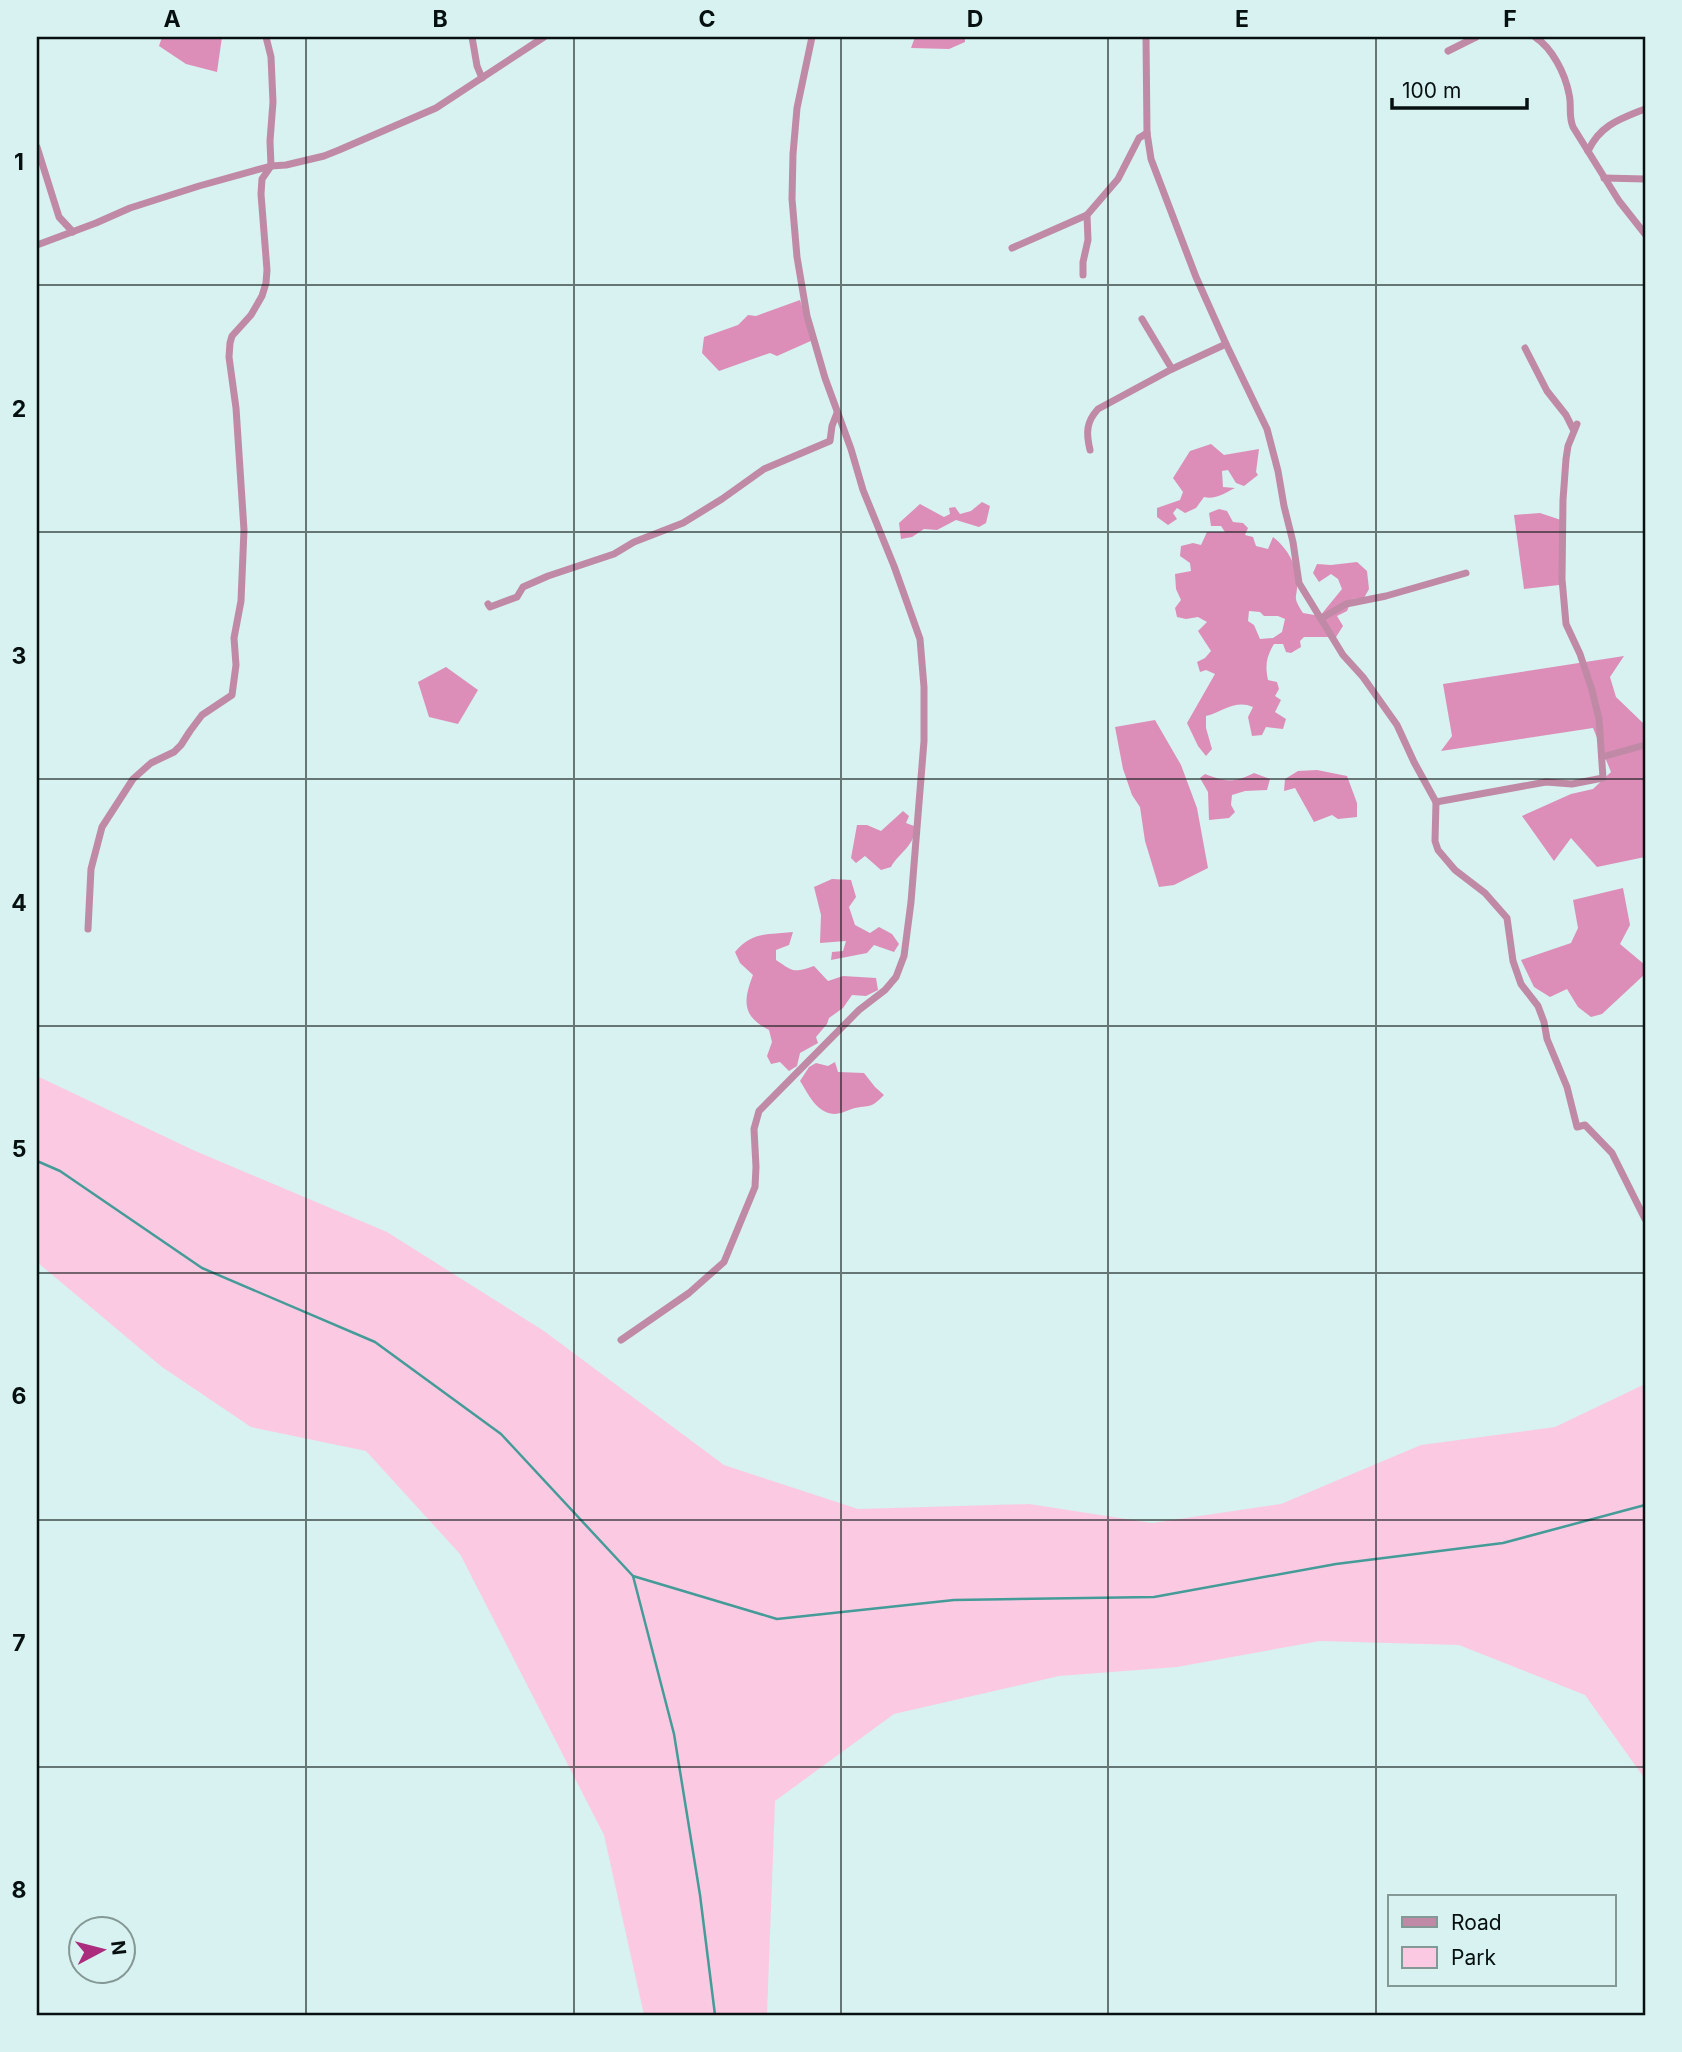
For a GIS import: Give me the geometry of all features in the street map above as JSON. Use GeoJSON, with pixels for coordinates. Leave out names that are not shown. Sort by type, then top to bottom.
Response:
{"type":"FeatureCollection","features":[{"type":"Feature","properties":{"kind":"street"},"geometry":{"type":"LineString","coordinates":[[88,929],[91,869],[102,827],[132,779],[151,764],[174,752],[202,715],[233,692],[236,665],[234,638],[241,601],[244,530],[236,408],[229,356],[232,336],[251,315],[266,283],[261,194],[262,179],[271,166],[273,102],[271,57],[266,37]]}},
{"type":"Feature","properties":{"kind":"street"},"geometry":{"type":"LineString","coordinates":[[472,37],[482,78]]}},
{"type":"Feature","properties":{"kind":"street"},"geometry":{"type":"LineString","coordinates":[[37,245],[130,208],[199,186],[339,150],[422,115],[544,37]]}},
{"type":"Feature","properties":{"kind":"street"},"geometry":{"type":"LineString","coordinates":[[621,1340],[690,1293],[724,1262],[755,1187],[754,1129],[760,1111],[859,1010],[885,990],[896,977],[904,956],[917,842],[924,741],[922,657],[915,623],[863,490],[807,316],[797,257],[792,200],[797,108],[812,37]]}},
{"type":"Feature","properties":{"kind":"street"},"geometry":{"type":"LineString","coordinates":[[1146,37],[1147,133],[1156,172],[1196,277],[1267,429],[1276,458],[1299,583],[1349,663],[1363,677],[1397,725],[1436,803],[1435,841],[1438,850],[1455,870],[1485,893],[1507,918],[1513,961],[1521,984],[1538,1006],[1547,1039],[1567,1087],[1577,1127],[1585,1125],[1612,1153],[1645,1219]]}},
{"type":"Feature","properties":{"kind":"street"},"geometry":{"type":"LineString","coordinates":[[1448,51],[1476,37]]}},
{"type":"Feature","properties":{"kind":"street"},"geometry":{"type":"LineString","coordinates":[[1535,37],[1546,46],[1557,64],[1569,93],[1570,120],[1604,178],[1645,234]]}},
{"type":"Feature","properties":{"kind":"street"},"geometry":{"type":"LineString","coordinates":[[1588,152],[1597,134],[1614,122],[1645,109]]}},
{"type":"Feature","properties":{"kind":"street"},"geometry":{"type":"LineString","coordinates":[[1012,248],[1087,215],[1118,178],[1139,138],[1147,133]]}},
{"type":"Feature","properties":{"kind":"street"},"geometry":{"type":"LineString","coordinates":[[1580,136],[1597,134]]}},
{"type":"Feature","properties":{"kind":"street"},"geometry":{"type":"LineString","coordinates":[[37,147],[59,217],[73,232]]}},
{"type":"Feature","properties":{"kind":"street"},"geometry":{"type":"LineString","coordinates":[[1604,178],[1645,179]]}},
{"type":"Feature","properties":{"kind":"street"},"geometry":{"type":"LineString","coordinates":[[1083,275],[1087,215]]}},
{"type":"Feature","properties":{"kind":"street"},"geometry":{"type":"LineString","coordinates":[[1142,318],[1172,369]]}},
{"type":"Feature","properties":{"kind":"street"},"geometry":{"type":"LineString","coordinates":[[1090,450],[1087,428],[1098,409],[1172,369],[1226,344]]}},
{"type":"Feature","properties":{"kind":"street"},"geometry":{"type":"LineString","coordinates":[[1436,803],[1546,782],[1572,784],[1603,778],[1599,719],[1580,654],[1566,624],[1562,589],[1566,459],[1575,426],[1547,391],[1525,348]]}},
{"type":"Feature","properties":{"kind":"street"},"geometry":{"type":"LineString","coordinates":[[488,604],[490,607],[517,597],[523,587],[614,554],[634,542],[683,523],[764,469],[830,441],[837,413]]}},
{"type":"Feature","properties":{"kind":"street"},"geometry":{"type":"LineString","coordinates":[[1322,618],[1346,604],[1386,596],[1466,573]]}},
{"type":"Feature","properties":{"kind":"street"},"geometry":{"type":"LineString","coordinates":[[1602,757],[1645,745]]}},
{"type":"Feature","properties":{"kind":"green space"},"geometry":{"type":"Polygon","coordinates":[[[37,1076],[193,1150],[387,1232],[544,1331],[724,1465],[858,1509],[1029,1504],[1152,1523],[1281,1504],[1421,1445],[1555,1427],[1645,1384],[1645,1779],[1585,1695],[1459,1645],[1320,1641],[1177,1667],[1059,1676],[894,1714],[775,1801],[767,2015],[644,2015],[604,1835],[460,1554],[366,1451],[251,1427],[162,1367],[37,1262],[37,1076]]]}},
{"type":"Feature","properties":{"kind":"shaded area"},"geometry":{"type":"Polygon","coordinates":[[[162,37],[222,37],[217,72],[186,64],[159,46],[162,37]]]}},
{"type":"Feature","properties":{"kind":"shaded area"},"geometry":{"type":"Polygon","coordinates":[[[915,37],[965,37],[965,42],[949,49],[911,48],[915,37]]]}},
{"type":"Feature","properties":{"kind":"shaded area"},"geometry":{"type":"Polygon","coordinates":[[[800,300],[813,340],[777,356],[770,353],[719,371],[702,353],[704,337],[738,325],[748,315],[756,316],[800,300]]]}},
{"type":"Feature","properties":{"kind":"shaded area"},"geometry":{"type":"Polygon","coordinates":[[[1211,444],[1224,455],[1259,449],[1256,472],[1258,475],[1244,486],[1236,483],[1228,470],[1222,471],[1223,487],[1235,488],[1216,497],[1204,497],[1196,508],[1185,513],[1177,508],[1173,513],[1177,519],[1168,525],[1157,517],[1157,508],[1180,500],[1183,492],[1173,478],[1190,451],[1211,444]]]}},
{"type":"Feature","properties":{"kind":"shaded area"},"geometry":{"type":"Polygon","coordinates":[[[982,502],[990,506],[986,523],[979,527],[956,520],[937,530],[924,529],[912,537],[901,539],[899,523],[920,504],[944,517],[950,514],[949,508],[955,507],[960,514],[971,511],[982,502]]]}},
{"type":"Feature","properties":{"kind":"shaded area"},"geometry":{"type":"Polygon","coordinates":[[[1219,509],[1227,511],[1233,522],[1243,523],[1248,528],[1245,535],[1253,537],[1256,546],[1268,549],[1273,537],[1282,546],[1295,568],[1296,600],[1303,613],[1320,616],[1342,589],[1338,579],[1331,574],[1319,582],[1313,573],[1317,564],[1357,562],[1367,571],[1369,589],[1364,598],[1352,599],[1347,611],[1337,616],[1343,626],[1336,637],[1304,637],[1300,641],[1301,647],[1291,653],[1286,652],[1283,644],[1274,644],[1268,657],[1268,680],[1277,682],[1279,689],[1275,696],[1281,700],[1275,712],[1286,719],[1283,729],[1266,727],[1262,735],[1252,736],[1248,717],[1253,707],[1241,704],[1229,707],[1206,716],[1206,728],[1212,749],[1206,756],[1187,723],[1215,674],[1206,670],[1200,672],[1197,662],[1211,651],[1198,631],[1207,622],[1198,617],[1177,617],[1175,608],[1181,600],[1176,589],[1175,574],[1191,571],[1190,563],[1180,556],[1181,546],[1193,543],[1201,545],[1207,532],[1225,532],[1221,526],[1211,526],[1209,513],[1219,509]],[[1249,611],[1248,621],[1254,625],[1260,639],[1273,638],[1282,632],[1285,619],[1264,616],[1260,612],[1249,611]]]}},
{"type":"Feature","properties":{"kind":"shaded area"},"geometry":{"type":"Polygon","coordinates":[[[1540,513],[1561,520],[1559,585],[1524,589],[1514,515],[1540,513]]]}},
{"type":"Feature","properties":{"kind":"shaded area"},"geometry":{"type":"Polygon","coordinates":[[[1624,656],[1610,677],[1616,697],[1643,723],[1645,729],[1645,857],[1597,867],[1571,838],[1554,861],[1522,816],[1571,794],[1593,789],[1611,772],[1593,728],[1441,751],[1452,736],[1443,684],[1624,656]]]}},
{"type":"Feature","properties":{"kind":"shaded area"},"geometry":{"type":"Polygon","coordinates":[[[446,667],[478,690],[458,724],[429,717],[418,682],[446,667]]]}},
{"type":"Feature","properties":{"kind":"shaded area"},"geometry":{"type":"Polygon","coordinates":[[[1155,720],[1181,765],[1197,808],[1208,868],[1174,885],[1159,887],[1145,841],[1140,807],[1132,795],[1123,769],[1115,727],[1155,720]]]}},
{"type":"Feature","properties":{"kind":"shaded area"},"geometry":{"type":"Polygon","coordinates":[[[1317,770],[1347,776],[1357,803],[1357,817],[1338,819],[1332,815],[1314,822],[1295,788],[1284,791],[1285,779],[1298,771],[1317,770]]]}},
{"type":"Feature","properties":{"kind":"shaded area"},"geometry":{"type":"Polygon","coordinates":[[[1254,773],[1270,779],[1267,790],[1245,791],[1232,795],[1231,805],[1235,812],[1229,818],[1209,820],[1208,792],[1200,778],[1205,774],[1224,780],[1235,780],[1254,773]]]}},
{"type":"Feature","properties":{"kind":"shaded area"},"geometry":{"type":"Polygon","coordinates":[[[903,811],[909,816],[906,823],[914,826],[913,838],[891,867],[881,870],[865,856],[856,863],[851,858],[857,825],[867,825],[881,831],[903,811]]]}},
{"type":"Feature","properties":{"kind":"shaded area"},"geometry":{"type":"Polygon","coordinates":[[[832,879],[851,880],[856,897],[849,907],[855,925],[870,933],[879,927],[892,934],[899,944],[894,952],[874,945],[867,953],[831,960],[832,952],[843,951],[846,941],[820,943],[821,915],[814,887],[832,879]]]}},
{"type":"Feature","properties":{"kind":"shaded area"},"geometry":{"type":"Polygon","coordinates":[[[1623,888],[1630,925],[1620,944],[1645,965],[1645,974],[1602,1014],[1591,1017],[1578,1007],[1567,989],[1550,997],[1534,987],[1521,960],[1571,943],[1578,928],[1573,900],[1623,888]]]}},
{"type":"Feature","properties":{"kind":"shaded area"},"geometry":{"type":"Polygon","coordinates":[[[793,932],[789,945],[776,950],[776,960],[794,970],[814,966],[828,981],[843,976],[876,978],[878,990],[866,996],[852,995],[843,1008],[829,1018],[816,1037],[818,1043],[800,1053],[797,1066],[789,1071],[780,1062],[771,1064],[767,1056],[772,1042],[769,1030],[754,1019],[747,1007],[747,993],[753,975],[740,963],[735,952],[754,937],[793,932]]]}},
{"type":"Feature","properties":{"kind":"shaded area"},"geometry":{"type":"Polygon","coordinates":[[[835,1062],[838,1072],[864,1073],[884,1095],[871,1105],[839,1113],[822,1110],[813,1102],[800,1081],[809,1067],[816,1063],[828,1066],[835,1062]]]}},
{"type":"Feature","properties":{"kind":"waterway"},"geometry":{"type":"LineString","coordinates":[[37,1161],[60,1171],[202,1268],[375,1342],[501,1434],[633,1576],[777,1619],[954,1600],[1154,1597],[1336,1564],[1503,1543],[1645,1505]]}},
{"type":"Feature","properties":{"kind":"waterway"},"geometry":{"type":"LineString","coordinates":[[633,1576],[674,1734],[700,1895],[715,2015]]}}]}
